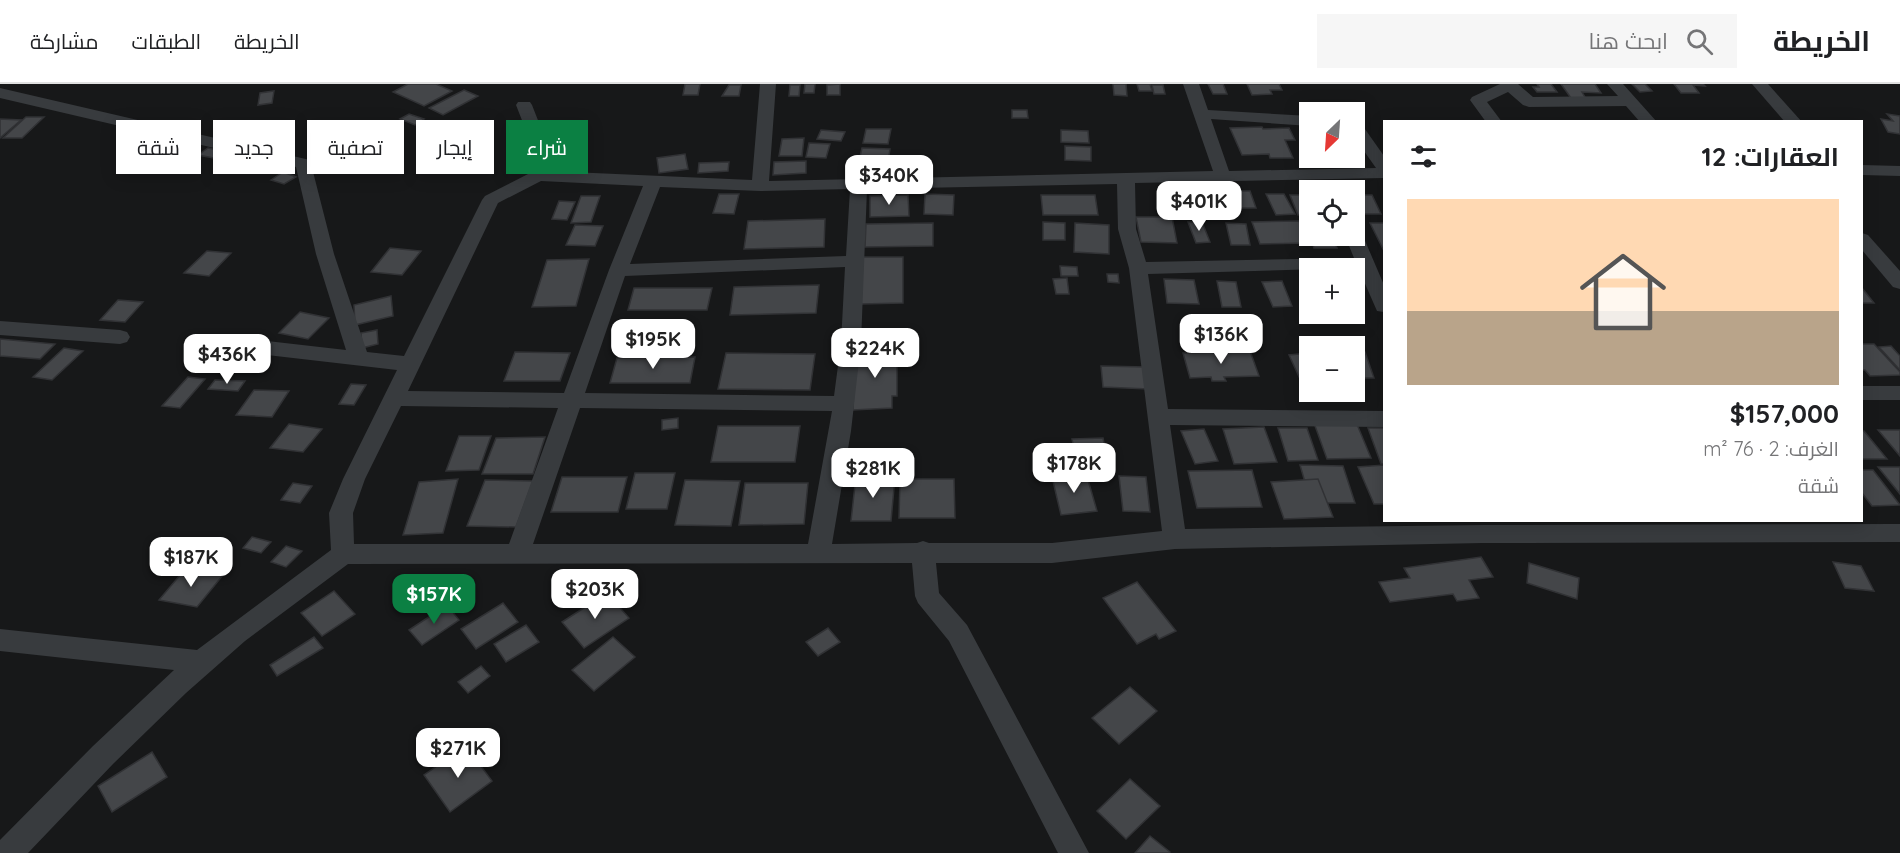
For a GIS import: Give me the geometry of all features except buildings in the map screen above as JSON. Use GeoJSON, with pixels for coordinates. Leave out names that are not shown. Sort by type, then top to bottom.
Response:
{"type":"FeatureCollection","features":[{"type":"Feature","properties":{"kind":"street"},"geometry":{"type":"LineString","coordinates":[[760,186],[768,84]]}},
{"type":"Feature","properties":{"kind":"street"},"geometry":{"type":"LineString","coordinates":[[1191,84],[1223,177]]}},
{"type":"Feature","properties":{"kind":"street"},"geometry":{"type":"LineString","coordinates":[[1615,84],[1647,120]]}},
{"type":"Feature","properties":{"kind":"street"},"geometry":{"type":"LineString","coordinates":[[1760,84],[1792,120]]}},
{"type":"Feature","properties":{"kind":"street"},"geometry":{"type":"LineString","coordinates":[[1493,120],[1478,100],[1510,85],[1529,102],[1630,101]]}},
{"type":"Feature","properties":{"kind":"street"},"geometry":{"type":"LineString","coordinates":[[0,93],[304,164],[325,254],[359,358]]}},
{"type":"Feature","properties":{"kind":"street"},"geometry":{"type":"LineString","coordinates":[[524,105],[544,156],[538,176]]}},
{"type":"Feature","properties":{"kind":"street"},"geometry":{"type":"LineString","coordinates":[[1201,114],[1299,120]]}},
{"type":"Feature","properties":{"kind":"street"},"geometry":{"type":"LineString","coordinates":[[1365,140],[1383,167]]}},
{"type":"Feature","properties":{"kind":"street"},"geometry":{"type":"LineString","coordinates":[[1863,170],[1900,171]]}},
{"type":"Feature","properties":{"kind":"street"},"geometry":{"type":"LineString","coordinates":[[1343,180],[1383,173]]}},
{"type":"Feature","properties":{"kind":"street"},"geometry":{"type":"LineString","coordinates":[[343,554],[340,513],[491,200],[538,176],[760,186],[1223,177],[1299,181]]}},
{"type":"Feature","properties":{"kind":"street"},"geometry":{"type":"LineString","coordinates":[[1126,179],[1127,229],[1138,268],[1175,539]]}},
{"type":"Feature","properties":{"kind":"street"},"geometry":{"type":"LineString","coordinates":[[517,554],[618,270],[654,181]]}},
{"type":"Feature","properties":{"kind":"street"},"geometry":{"type":"LineString","coordinates":[[818,554],[843,404],[856,261],[860,184]]}},
{"type":"Feature","properties":{"kind":"street"},"geometry":{"type":"LineString","coordinates":[[1864,246],[1900,283]]}},
{"type":"Feature","properties":{"kind":"street"},"geometry":{"type":"LineString","coordinates":[[1383,255],[1365,260],[1383,304]]}},
{"type":"Feature","properties":{"kind":"street"},"geometry":{"type":"LineString","coordinates":[[618,270],[856,261]]}},
{"type":"Feature","properties":{"kind":"street"},"geometry":{"type":"LineString","coordinates":[[1138,268],[1299,262]]}},
{"type":"Feature","properties":{"kind":"street"},"geometry":{"type":"LineString","coordinates":[[0,328],[120,338]]}},
{"type":"Feature","properties":{"kind":"street"},"geometry":{"type":"LineString","coordinates":[[233,344],[411,364]]}},
{"type":"Feature","properties":{"kind":"street"},"geometry":{"type":"LineString","coordinates":[[1863,393],[1900,393]]}},
{"type":"Feature","properties":{"kind":"street"},"geometry":{"type":"LineString","coordinates":[[394,398],[843,404]]}},
{"type":"Feature","properties":{"kind":"street"},"geometry":{"type":"LineString","coordinates":[[1159,417],[1383,419]]}},
{"type":"Feature","properties":{"kind":"street"},"geometry":{"type":"LineString","coordinates":[[8,853],[115,744],[201,663],[240,630],[343,554],[818,554],[923,551],[1052,553],[1175,539],[1480,527],[1838,527],[1900,532]]}},
{"type":"Feature","properties":{"kind":"street"},"geometry":{"type":"LineString","coordinates":[[923,551],[927,597],[958,633],[1074,853]]}},
{"type":"Feature","properties":{"kind":"street"},"geometry":{"type":"LineString","coordinates":[[0,640],[201,663]]}}]}
